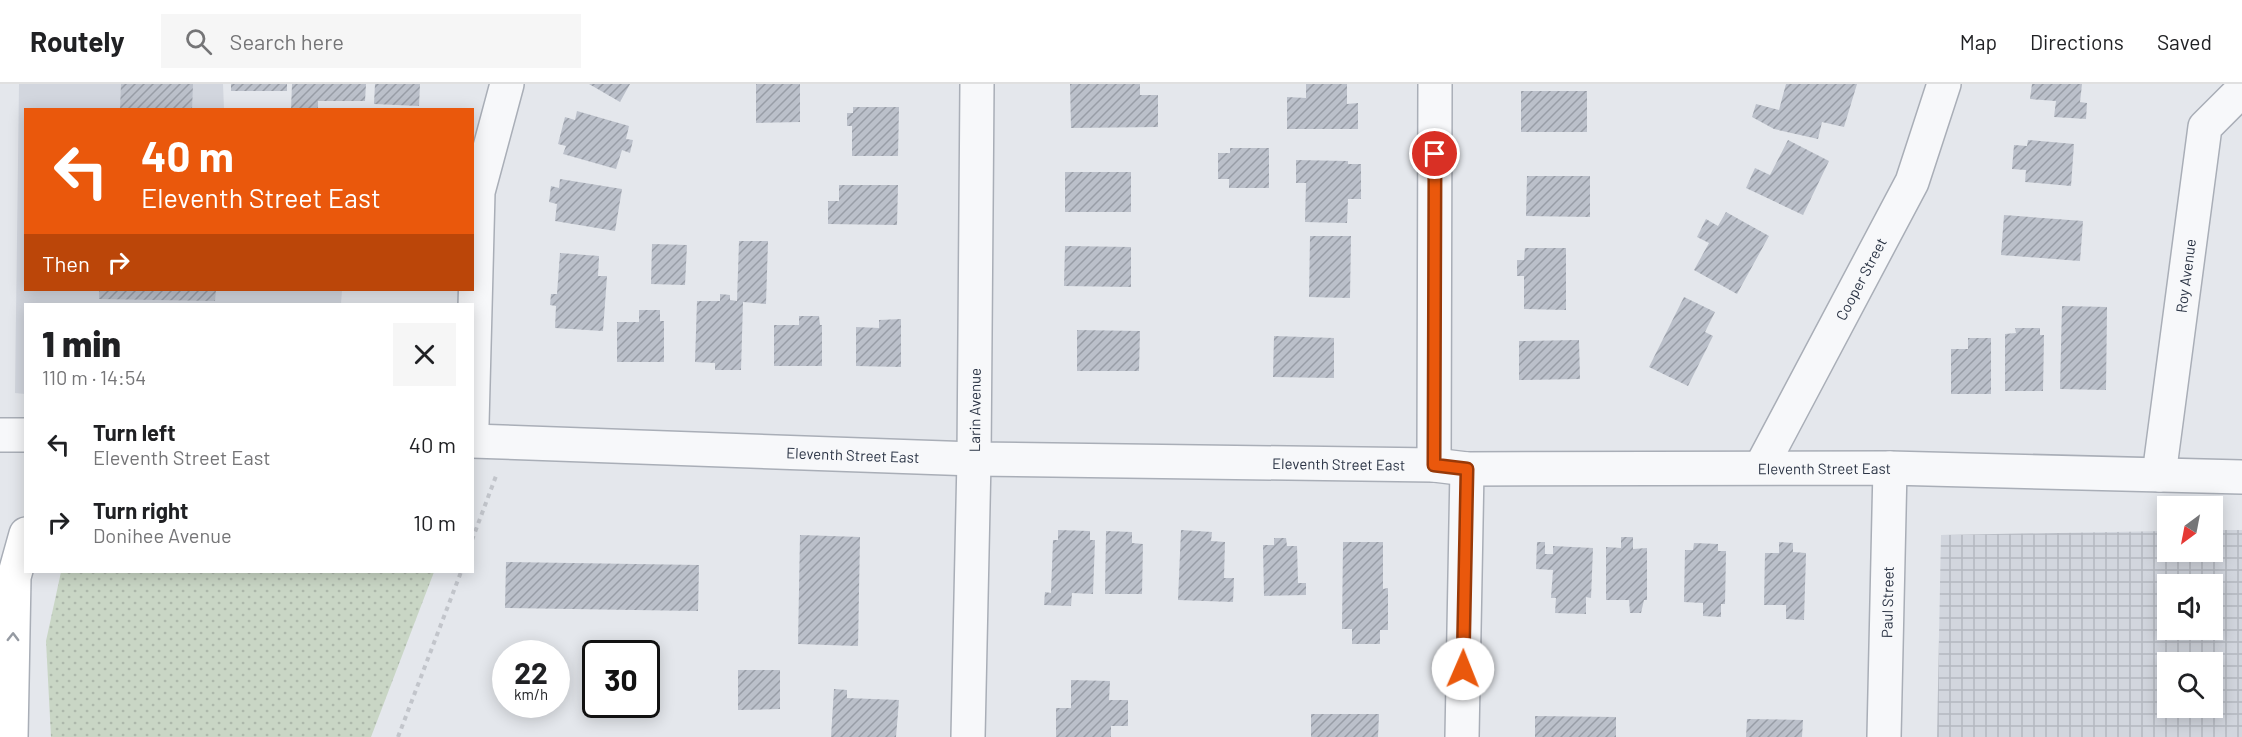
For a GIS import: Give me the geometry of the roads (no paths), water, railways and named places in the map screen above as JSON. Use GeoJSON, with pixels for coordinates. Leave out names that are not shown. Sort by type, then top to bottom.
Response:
{"type":"FeatureCollection","features":[{"type":"Feature","properties":{"kind":"main road"},"geometry":{"type":"LineString","coordinates":[[9,737],[14,577],[24,541]]}},
{"type":"Feature","properties":{"kind":"main road"},"geometry":{"type":"LineString","coordinates":[[0,675],[9,737]]}},
{"type":"Feature","properties":{"kind":"street"},"geometry":{"type":"LineString","coordinates":[[474,347],[478,192],[507,84]]}},
{"type":"Feature","properties":{"kind":"street","name":"Larin Avenue"},"geometry":{"type":"LineString","coordinates":[[968,737],[974,459],[977,84]]}},
{"type":"Feature","properties":{"kind":"street"},"geometry":{"type":"LineString","coordinates":[[1434,465],[1435,84]]}},
{"type":"Feature","properties":{"kind":"street","name":"Cooper Street"},"geometry":{"type":"LineString","coordinates":[[1761,467],[1911,182],[1944,84]]}},
{"type":"Feature","properties":{"kind":"street","name":"Roy Avenue"},"geometry":{"type":"LineString","coordinates":[[2159,475],[2205,127],[2242,90]]}},
{"type":"Feature","properties":{"kind":"street"},"geometry":{"type":"LineString","coordinates":[[0,435],[24,435]]}},
{"type":"Feature","properties":{"kind":"street","name":"Eleventh Street East"},"geometry":{"type":"LineString","coordinates":[[474,441],[974,459],[1434,465],[1467,469],[1890,468],[2242,477]]}},
{"type":"Feature","properties":{"kind":"street","name":"Paul Street"},"geometry":{"type":"LineString","coordinates":[[1884,737],[1890,468]]}},
{"type":"Feature","properties":{"kind":"street"},"geometry":{"type":"LineString","coordinates":[[1462,737],[1467,469]]}}]}
